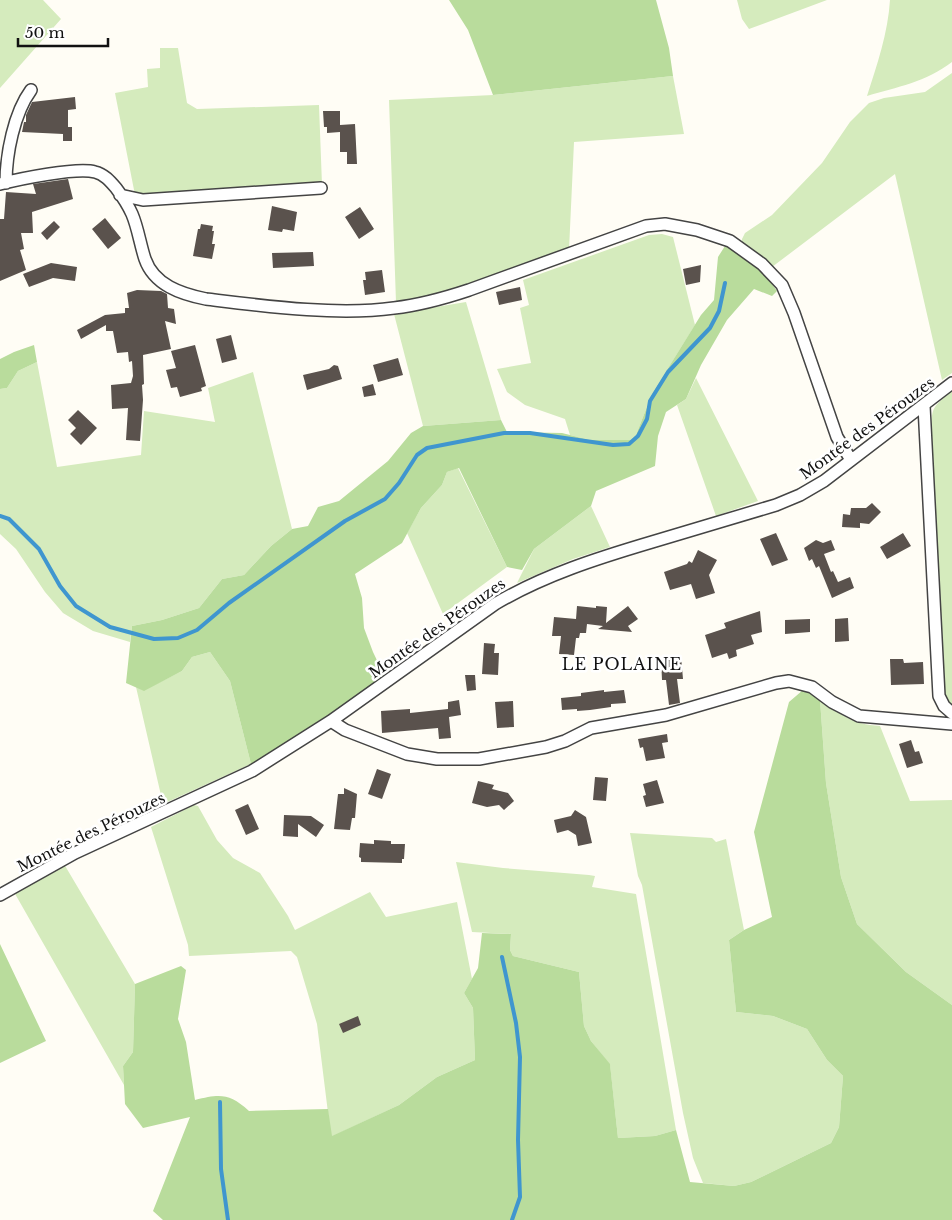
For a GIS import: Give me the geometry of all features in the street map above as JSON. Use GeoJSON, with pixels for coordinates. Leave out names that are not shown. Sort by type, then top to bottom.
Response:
{"type":"FeatureCollection","features":[{"type":"Feature","properties":{"kind":"street"},"geometry":{"type":"LineString","coordinates":[[31,90],[20,109],[3,183],[28,177],[88,171],[103,175],[110,181],[132,215],[146,261],[156,277],[168,287],[192,296],[311,309],[364,311],[393,308],[444,298],[646,226],[665,224],[697,230],[730,241],[762,264],[782,285],[794,313],[837,437],[851,460]]}},
{"type":"Feature","properties":{"kind":"street"},"geometry":{"type":"LineString","coordinates":[[120,195],[143,200],[321,188]]}},
{"type":"Feature","properties":{"kind":"street"},"geometry":{"type":"LineString","coordinates":[[132,215],[143,200]]}},
{"type":"Feature","properties":{"kind":"street","name":"Montée des Pérouzes"},"geometry":{"type":"LineString","coordinates":[[0,895],[75,853],[252,771],[331,721],[495,604],[519,590],[550,576],[608,555],[776,505],[800,495],[824,481],[952,383]]}},
{"type":"Feature","properties":{"kind":"street"},"geometry":{"type":"LineString","coordinates":[[924,406],[939,696],[944,706],[952,713]]}},
{"type":"Feature","properties":{"kind":"street"},"geometry":{"type":"LineString","coordinates":[[331,721],[345,730],[407,754],[437,759],[479,759],[546,748],[565,742],[591,728],[659,717],[737,696],[776,683],[789,681],[812,687],[832,702],[859,716],[952,724]]}},
{"type":"Feature","properties":{"kind":"green space"},"geometry":{"type":"Polygon","coordinates":[[[0,0],[43,0],[61,19],[0,88],[0,0]]]}},
{"type":"Feature","properties":{"kind":"green space"},"geometry":{"type":"Polygon","coordinates":[[[449,0],[656,0],[669,48],[673,76],[493,95],[468,30],[449,0]]]}},
{"type":"Feature","properties":{"kind":"green space"},"geometry":{"type":"Polygon","coordinates":[[[737,0],[827,0],[749,29],[742,19],[737,0]]]}},
{"type":"Feature","properties":{"kind":"green space"},"geometry":{"type":"Polygon","coordinates":[[[890,0],[952,0],[952,62],[922,79],[867,96],[884,37],[890,0]]]}},
{"type":"Feature","properties":{"kind":"green space"},"geometry":{"type":"Polygon","coordinates":[[[160,48],[178,48],[187,103],[197,109],[319,105],[322,185],[135,195],[115,93],[148,87],[147,69],[160,68],[160,48]]]}},
{"type":"Feature","properties":{"kind":"green space"},"geometry":{"type":"Polygon","coordinates":[[[952,73],[952,373],[942,380],[895,174],[772,267],[742,243],[742,239],[745,233],[772,215],[822,163],[850,122],[869,103],[884,98],[925,92],[952,73]]]}},
{"type":"Feature","properties":{"kind":"green space"},"geometry":{"type":"Polygon","coordinates":[[[673,76],[684,134],[574,142],[569,250],[446,294],[407,302],[396,302],[389,100],[493,95],[673,76]]]}},
{"type":"Feature","properties":{"kind":"green space"},"geometry":{"type":"Polygon","coordinates":[[[662,234],[673,237],[695,325],[652,394],[634,440],[590,440],[570,435],[565,419],[525,405],[507,392],[497,369],[531,363],[520,308],[529,305],[523,280],[649,235],[662,234]]]}},
{"type":"Feature","properties":{"kind":"green space"},"geometry":{"type":"Polygon","coordinates":[[[725,246],[754,265],[766,276],[777,291],[772,296],[754,289],[727,320],[701,365],[686,399],[666,412],[658,436],[655,466],[596,491],[591,506],[534,549],[522,570],[507,567],[459,468],[447,472],[442,485],[421,508],[402,543],[355,574],[362,598],[364,628],[385,677],[302,735],[251,764],[230,681],[210,652],[192,657],[182,671],[144,691],[126,683],[132,626],[162,620],[199,608],[222,579],[244,575],[271,546],[292,529],[308,526],[318,507],[339,501],[388,461],[411,433],[423,426],[501,420],[507,432],[562,433],[590,440],[634,440],[652,394],[701,315],[714,300],[718,257],[725,246]]]}},
{"type":"Feature","properties":{"kind":"green space"},"geometry":{"type":"Polygon","coordinates":[[[466,302],[501,420],[423,426],[394,314],[466,302]]]}},
{"type":"Feature","properties":{"kind":"green space"},"geometry":{"type":"Polygon","coordinates":[[[34,345],[37,362],[18,371],[7,388],[0,389],[0,359],[34,345]]]}},
{"type":"Feature","properties":{"kind":"green space"},"geometry":{"type":"Polygon","coordinates":[[[37,362],[57,467],[141,455],[144,411],[215,422],[208,388],[253,372],[292,529],[271,546],[244,575],[222,579],[199,608],[162,620],[132,626],[130,642],[93,631],[63,613],[45,592],[16,549],[0,534],[0,389],[7,388],[18,371],[37,362]]]}},
{"type":"Feature","properties":{"kind":"green space"},"geometry":{"type":"Polygon","coordinates":[[[696,378],[758,501],[716,516],[677,405],[686,399],[696,378]]]}},
{"type":"Feature","properties":{"kind":"green space"},"geometry":{"type":"Polygon","coordinates":[[[952,390],[952,706],[946,700],[944,691],[931,433],[934,408],[952,390]]]}},
{"type":"Feature","properties":{"kind":"green space"},"geometry":{"type":"Polygon","coordinates":[[[458,468],[507,567],[443,614],[407,533],[421,508],[442,485],[447,472],[458,468]]]}},
{"type":"Feature","properties":{"kind":"green space"},"geometry":{"type":"Polygon","coordinates":[[[591,506],[610,547],[573,559],[517,583],[534,549],[591,506]]]}},
{"type":"Feature","properties":{"kind":"green space"},"geometry":{"type":"Polygon","coordinates":[[[210,652],[230,681],[251,764],[163,804],[136,687],[144,690],[182,671],[192,657],[210,652]]]}},
{"type":"Feature","properties":{"kind":"green space"},"geometry":{"type":"Polygon","coordinates":[[[803,690],[813,692],[820,700],[826,783],[841,877],[857,924],[906,972],[952,1005],[952,1220],[163,1220],[153,1211],[190,1117],[143,1128],[125,1104],[123,1066],[133,1052],[135,984],[181,966],[186,970],[178,1019],[186,1042],[195,1100],[224,1096],[236,1101],[249,1111],[328,1109],[332,1136],[399,1105],[437,1077],[475,1060],[473,1008],[464,993],[478,968],[482,933],[511,934],[510,950],[513,956],[579,972],[584,1026],[591,1041],[610,1064],[618,1138],[655,1136],[676,1130],[690,1182],[734,1186],[751,1182],[831,1143],[839,1127],[843,1076],[827,1060],[807,1029],[773,1016],[736,1012],[729,940],[744,930],[772,917],[754,832],[789,702],[803,690]]]}},
{"type":"Feature","properties":{"kind":"green space"},"geometry":{"type":"Polygon","coordinates":[[[820,700],[854,721],[880,726],[910,801],[952,800],[952,1005],[906,972],[857,924],[841,877],[826,783],[820,700]]]}},
{"type":"Feature","properties":{"kind":"green space"},"geometry":{"type":"Polygon","coordinates":[[[194,805],[198,806],[217,840],[233,858],[260,873],[295,930],[370,892],[386,917],[457,902],[472,979],[464,993],[473,1008],[475,1060],[437,1077],[399,1105],[331,1137],[317,1024],[297,957],[291,951],[189,956],[188,945],[151,827],[194,805]]]}},
{"type":"Feature","properties":{"kind":"green space"},"geometry":{"type":"Polygon","coordinates":[[[630,833],[712,838],[716,842],[726,839],[744,930],[729,940],[736,1012],[773,1016],[807,1029],[827,1060],[843,1076],[839,1127],[831,1143],[751,1182],[734,1186],[703,1183],[693,1158],[683,1113],[642,885],[638,876],[630,833]]]}},
{"type":"Feature","properties":{"kind":"green space"},"geometry":{"type":"Polygon","coordinates":[[[456,862],[595,876],[592,887],[636,894],[676,1130],[655,1136],[618,1138],[610,1065],[591,1041],[584,1026],[579,972],[513,956],[510,950],[511,934],[472,932],[456,862]]]}},
{"type":"Feature","properties":{"kind":"green space"},"geometry":{"type":"Polygon","coordinates":[[[64,864],[135,984],[133,1052],[123,1066],[124,1085],[14,892],[64,864]]]}},
{"type":"Feature","properties":{"kind":"green space"},"geometry":{"type":"Polygon","coordinates":[[[0,944],[46,1041],[0,1063],[0,944]]]}},
{"type":"Feature","properties":{"kind":"building"},"geometry":{"type":"Polygon","coordinates":[[[75,97],[76,109],[68,110],[68,127],[72,127],[72,141],[63,141],[63,134],[22,132],[24,122],[26,122],[26,115],[32,102],[75,97]]]}},
{"type":"Feature","properties":{"kind":"building"},"geometry":{"type":"Polygon","coordinates":[[[323,111],[340,111],[340,125],[355,124],[357,164],[347,164],[347,152],[340,152],[340,132],[327,133],[327,127],[324,127],[323,111]]]}},
{"type":"Feature","properties":{"kind":"building"},"geometry":{"type":"Polygon","coordinates":[[[68,179],[73,199],[32,212],[33,233],[21,233],[24,249],[20,250],[26,270],[0,281],[0,219],[4,219],[6,192],[36,194],[33,184],[68,179]]]}},
{"type":"Feature","properties":{"kind":"building"},"geometry":{"type":"Polygon","coordinates":[[[272,206],[297,212],[294,231],[283,229],[282,232],[268,230],[272,206]]]}},
{"type":"Feature","properties":{"kind":"building"},"geometry":{"type":"Polygon","coordinates":[[[360,207],[374,229],[359,239],[345,217],[360,207]]]}},
{"type":"Feature","properties":{"kind":"building"},"geometry":{"type":"Polygon","coordinates":[[[105,218],[121,238],[108,249],[92,229],[105,218]]]}},
{"type":"Feature","properties":{"kind":"building"},"geometry":{"type":"Polygon","coordinates":[[[54,221],[60,227],[47,240],[41,233],[54,221]]]}},
{"type":"Feature","properties":{"kind":"building"},"geometry":{"type":"Polygon","coordinates":[[[201,224],[213,226],[212,244],[215,244],[212,259],[193,256],[198,229],[200,229],[201,224]]]}},
{"type":"Feature","properties":{"kind":"building"},"geometry":{"type":"Polygon","coordinates":[[[313,252],[314,266],[273,268],[272,253],[313,252]]]}},
{"type":"Feature","properties":{"kind":"building"},"geometry":{"type":"Polygon","coordinates":[[[51,263],[77,267],[75,281],[53,278],[29,287],[23,274],[51,263]]]}},
{"type":"Feature","properties":{"kind":"building"},"geometry":{"type":"Polygon","coordinates":[[[701,265],[700,282],[686,285],[683,269],[701,265]]]}},
{"type":"Feature","properties":{"kind":"building"},"geometry":{"type":"Polygon","coordinates":[[[382,270],[385,292],[365,295],[363,280],[366,280],[365,272],[382,270]]]}},
{"type":"Feature","properties":{"kind":"building"},"geometry":{"type":"Polygon","coordinates":[[[520,287],[522,300],[499,305],[496,292],[520,287]]]}},
{"type":"Feature","properties":{"kind":"building"},"geometry":{"type":"Polygon","coordinates":[[[137,290],[161,291],[167,294],[168,308],[174,309],[176,324],[165,321],[171,349],[143,355],[144,384],[142,385],[143,400],[140,441],[126,440],[128,408],[112,409],[111,385],[131,383],[133,376],[132,361],[129,362],[128,352],[117,353],[113,331],[106,331],[106,325],[81,339],[77,330],[105,315],[125,313],[125,308],[129,308],[127,293],[137,290]]]}},
{"type":"Feature","properties":{"kind":"building"},"geometry":{"type":"Polygon","coordinates":[[[231,335],[237,359],[222,363],[216,339],[231,335]]]}},
{"type":"Feature","properties":{"kind":"building"},"geometry":{"type":"Polygon","coordinates":[[[195,345],[206,386],[201,388],[202,391],[180,397],[177,387],[171,388],[166,370],[176,368],[171,351],[195,345]]]}},
{"type":"Feature","properties":{"kind":"building"},"geometry":{"type":"Polygon","coordinates":[[[398,358],[403,375],[378,382],[373,365],[398,358]]]}},
{"type":"Feature","properties":{"kind":"building"},"geometry":{"type":"Polygon","coordinates":[[[334,365],[338,366],[342,379],[307,390],[303,375],[329,369],[334,365]]]}},
{"type":"Feature","properties":{"kind":"building"},"geometry":{"type":"Polygon","coordinates":[[[373,384],[376,395],[364,397],[362,387],[373,384]]]}},
{"type":"Feature","properties":{"kind":"building"},"geometry":{"type":"Polygon","coordinates":[[[78,410],[97,428],[81,445],[70,434],[76,428],[68,420],[78,410]]]}},
{"type":"Feature","properties":{"kind":"building"},"geometry":{"type":"Polygon","coordinates":[[[872,503],[881,512],[869,524],[860,523],[860,528],[842,527],[843,514],[850,515],[851,508],[866,508],[872,503]]]}},
{"type":"Feature","properties":{"kind":"building"},"geometry":{"type":"Polygon","coordinates":[[[776,533],[788,560],[772,566],[760,539],[776,533]]]}},
{"type":"Feature","properties":{"kind":"building"},"geometry":{"type":"Polygon","coordinates":[[[903,533],[911,546],[887,559],[880,547],[903,533]]]}},
{"type":"Feature","properties":{"kind":"building"},"geometry":{"type":"Polygon","coordinates":[[[816,540],[823,543],[831,540],[835,550],[824,554],[831,572],[833,571],[838,582],[850,577],[854,588],[832,598],[819,566],[816,568],[812,559],[809,561],[804,548],[816,540]]]}},
{"type":"Feature","properties":{"kind":"building"},"geometry":{"type":"Polygon","coordinates":[[[698,550],[717,560],[709,575],[715,593],[696,599],[691,584],[670,590],[664,572],[687,564],[689,561],[692,563],[698,550]]]}},
{"type":"Feature","properties":{"kind":"building"},"geometry":{"type":"Polygon","coordinates":[[[577,606],[607,607],[606,623],[628,606],[638,619],[628,626],[632,632],[598,629],[603,626],[587,624],[586,633],[580,633],[579,638],[576,638],[574,655],[559,654],[561,636],[552,636],[554,617],[576,619],[577,606]]]}},
{"type":"Feature","properties":{"kind":"building"},"geometry":{"type":"Polygon","coordinates":[[[760,611],[762,632],[751,635],[754,644],[736,650],[737,656],[729,659],[727,653],[712,658],[705,635],[726,628],[724,623],[760,611]]]}},
{"type":"Feature","properties":{"kind":"building"},"geometry":{"type":"Polygon","coordinates":[[[848,618],[849,641],[835,642],[835,619],[848,618]]]}},
{"type":"Feature","properties":{"kind":"building"},"geometry":{"type":"Polygon","coordinates":[[[810,619],[810,632],[785,634],[785,620],[810,619]]]}},
{"type":"Feature","properties":{"kind":"building"},"geometry":{"type":"Polygon","coordinates":[[[484,643],[495,644],[494,653],[499,653],[498,675],[482,674],[484,643]]]}},
{"type":"Feature","properties":{"kind":"building"},"geometry":{"type":"Polygon","coordinates":[[[681,656],[683,679],[677,679],[680,703],[669,705],[666,680],[662,680],[661,658],[681,656]]]}},
{"type":"Feature","properties":{"kind":"building"},"geometry":{"type":"Polygon","coordinates":[[[890,659],[903,659],[904,663],[923,662],[924,684],[891,685],[890,659]]]}},
{"type":"Feature","properties":{"kind":"building"},"geometry":{"type":"Polygon","coordinates":[[[465,675],[475,675],[476,690],[467,691],[465,675]]]}},
{"type":"Feature","properties":{"kind":"building"},"geometry":{"type":"Polygon","coordinates":[[[604,690],[604,692],[624,690],[626,703],[611,704],[611,707],[590,710],[562,710],[561,698],[581,696],[581,693],[604,690]]]}},
{"type":"Feature","properties":{"kind":"building"},"geometry":{"type":"Polygon","coordinates":[[[459,700],[461,715],[449,717],[451,738],[439,739],[438,728],[382,733],[381,711],[410,709],[410,713],[448,709],[448,702],[459,700]]]}},
{"type":"Feature","properties":{"kind":"building"},"geometry":{"type":"Polygon","coordinates":[[[513,701],[514,727],[497,728],[495,702],[513,701]]]}},
{"type":"Feature","properties":{"kind":"building"},"geometry":{"type":"Polygon","coordinates":[[[667,734],[668,742],[662,743],[665,758],[646,761],[643,747],[640,748],[638,739],[667,734]]]}},
{"type":"Feature","properties":{"kind":"building"},"geometry":{"type":"Polygon","coordinates":[[[911,740],[915,752],[919,751],[923,763],[907,768],[899,744],[911,740]]]}},
{"type":"Feature","properties":{"kind":"building"},"geometry":{"type":"Polygon","coordinates":[[[377,769],[391,774],[382,799],[368,794],[377,769]]]}},
{"type":"Feature","properties":{"kind":"building"},"geometry":{"type":"Polygon","coordinates":[[[595,777],[608,778],[606,801],[593,800],[595,777]]]}},
{"type":"Feature","properties":{"kind":"building"},"geometry":{"type":"Polygon","coordinates":[[[657,780],[664,803],[646,807],[643,796],[646,795],[643,784],[657,780]]]}},
{"type":"Feature","properties":{"kind":"building"},"geometry":{"type":"Polygon","coordinates":[[[478,781],[494,785],[492,789],[508,793],[514,801],[504,810],[499,805],[487,807],[472,803],[478,781]]]}},
{"type":"Feature","properties":{"kind":"building"},"geometry":{"type":"Polygon","coordinates":[[[344,788],[357,794],[355,818],[352,818],[350,830],[334,829],[338,794],[344,794],[344,788]]]}},
{"type":"Feature","properties":{"kind":"building"},"geometry":{"type":"Polygon","coordinates":[[[248,804],[259,829],[246,835],[235,810],[248,804]]]}},
{"type":"Feature","properties":{"kind":"building"},"geometry":{"type":"Polygon","coordinates":[[[575,810],[586,817],[592,843],[578,846],[576,835],[568,830],[557,833],[554,820],[571,816],[575,810]]]}},
{"type":"Feature","properties":{"kind":"building"},"geometry":{"type":"Polygon","coordinates":[[[284,815],[311,816],[324,825],[316,837],[298,824],[298,837],[283,836],[284,815]]]}},
{"type":"Feature","properties":{"kind":"building"},"geometry":{"type":"Polygon","coordinates":[[[374,840],[391,841],[391,844],[405,844],[402,863],[361,862],[359,857],[360,843],[374,844],[374,840]]]}},
{"type":"Feature","properties":{"kind":"building"},"geometry":{"type":"Polygon","coordinates":[[[358,1016],[361,1025],[343,1033],[339,1024],[358,1016]]]}},
{"type":"Feature","properties":{"kind":"waterway"},"geometry":{"type":"LineString","coordinates":[[0,516],[9,519],[39,549],[60,586],[76,606],[110,627],[154,639],[178,638],[197,630],[229,603],[345,521],[385,499],[399,483],[417,455],[427,448],[504,433],[530,433],[613,445],[629,444],[638,436],[647,419],[650,401],[668,372],[710,328],[719,311],[725,283]]}},
{"type":"Feature","properties":{"kind":"waterway"},"geometry":{"type":"LineString","coordinates":[[502,957],[516,1023],[520,1057],[518,1140],[520,1197],[512,1220]]}},
{"type":"Feature","properties":{"kind":"waterway"},"geometry":{"type":"LineString","coordinates":[[220,1102],[221,1169],[228,1220]]}},
{"type":"Feature","properties":{"kind":"district","name":"LE POLAINE"},"geometry":{"type":"Point","coordinates":[622,664]}}]}
